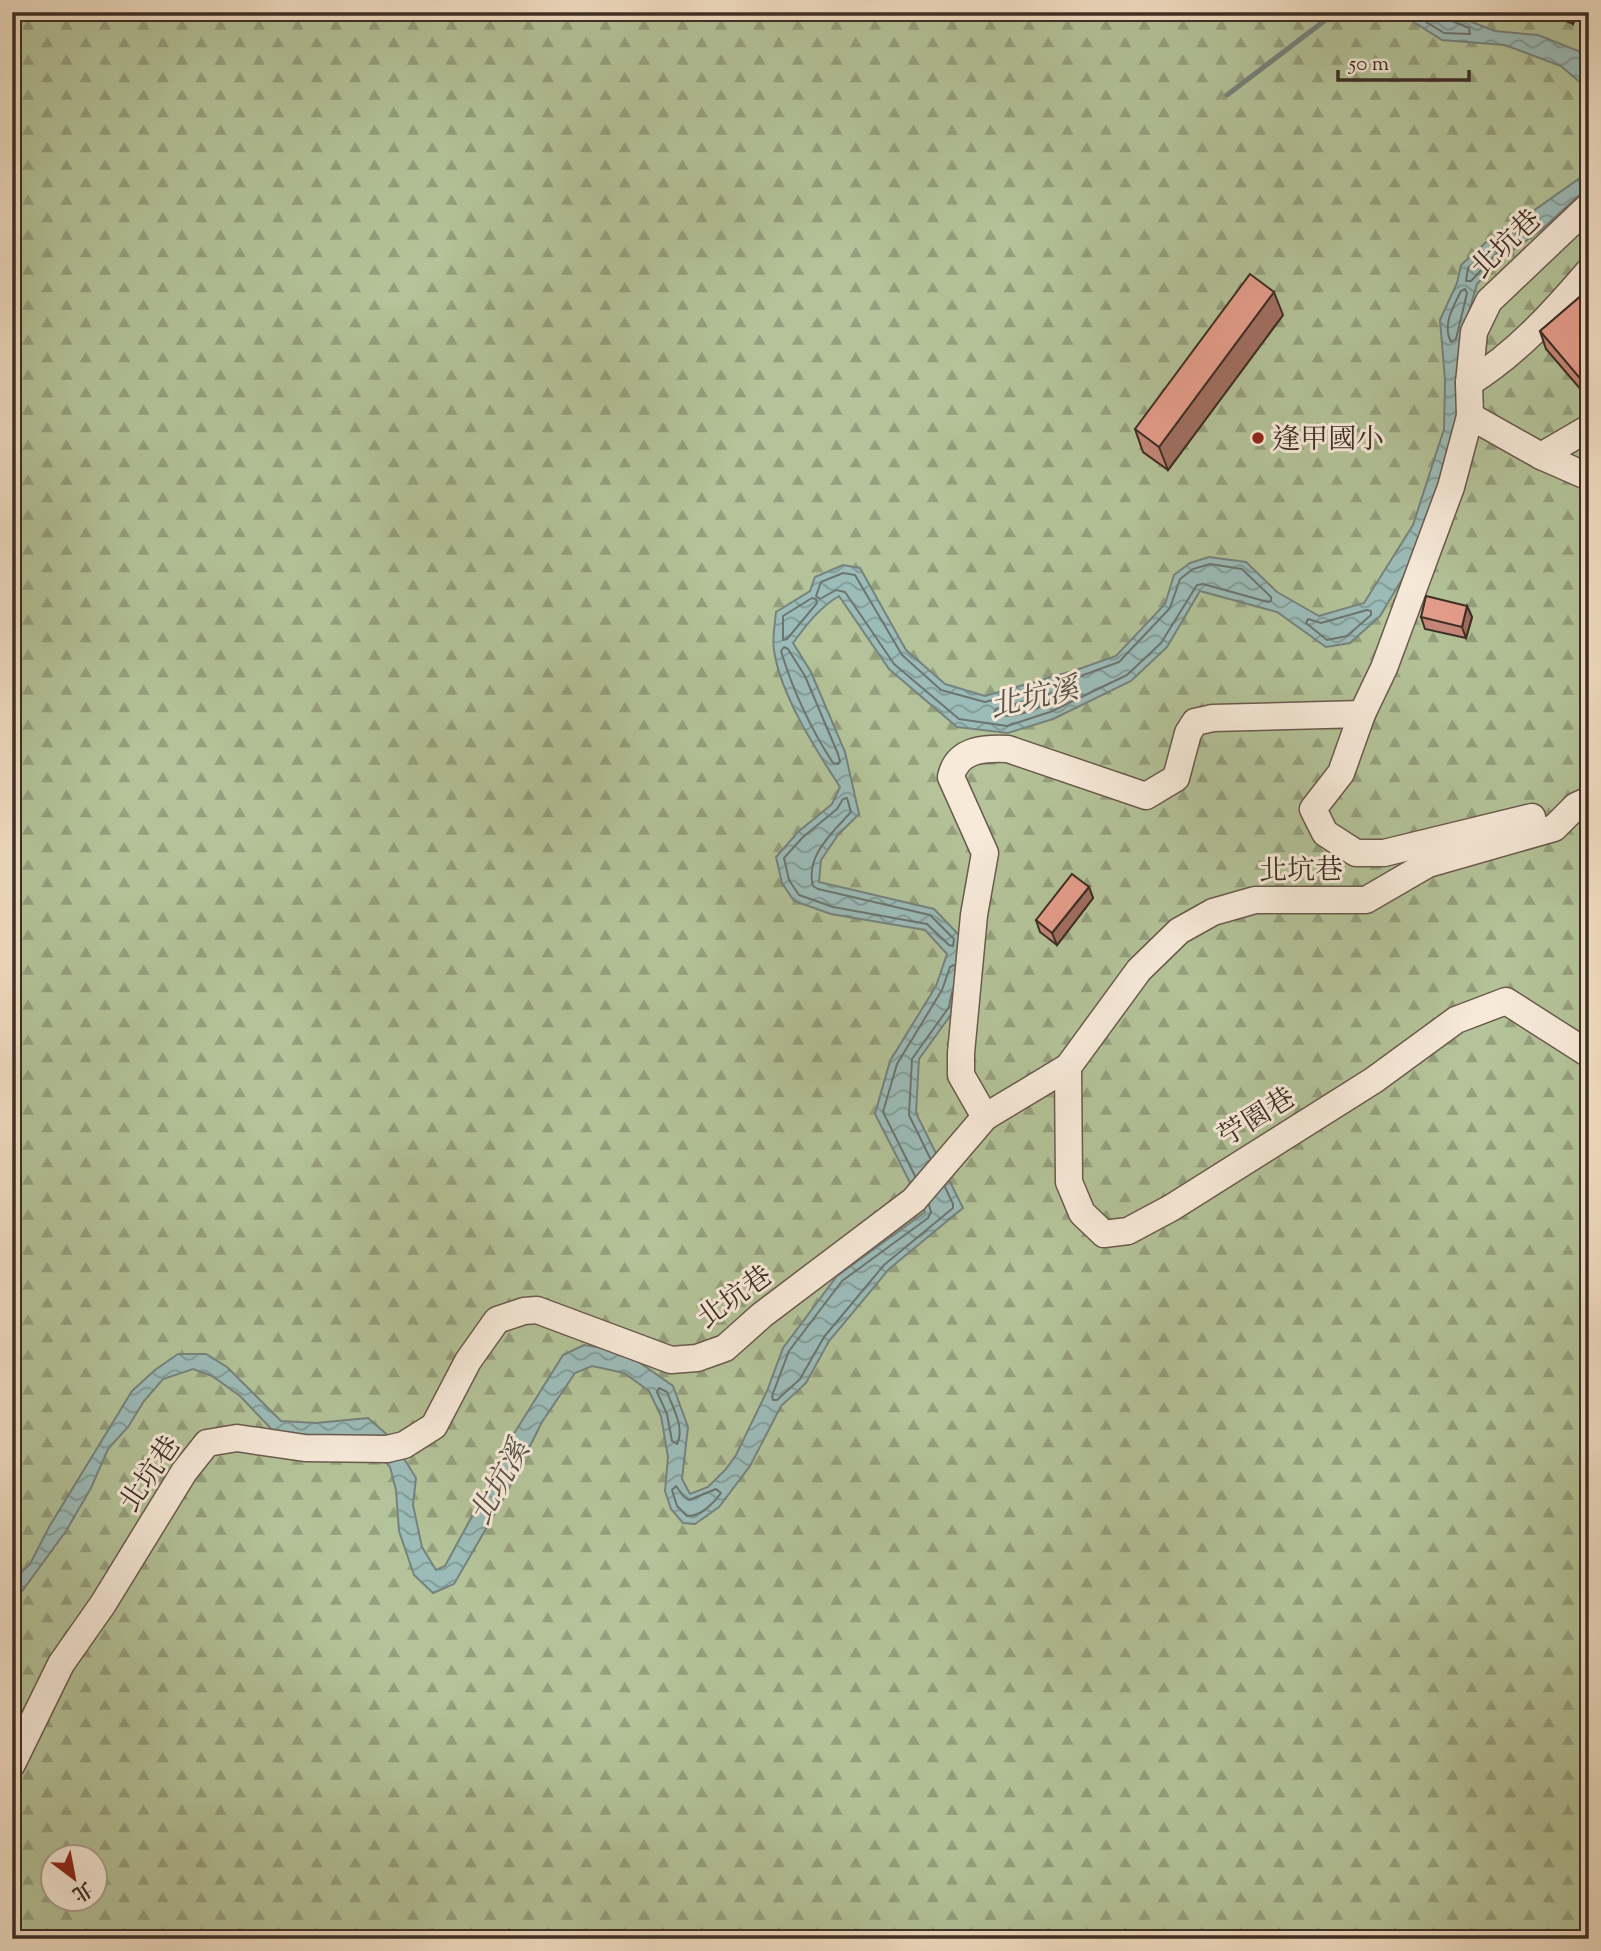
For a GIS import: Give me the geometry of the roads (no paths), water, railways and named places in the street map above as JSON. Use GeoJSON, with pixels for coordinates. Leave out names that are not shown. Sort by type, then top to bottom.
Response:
{"type":"FeatureCollection","features":[{"type":"Feature","properties":{"kind":"street","name":"北坑巷"},"geometry":{"type":"LineString","coordinates":[[1582,803],[1384,853],[1356,853],[1325,833],[1313,809],[1341,773],[1362,714],[1384,668],[1451,488],[1470,416],[1469,383],[1474,332],[1489,301],[1589,206]]}},
{"type":"Feature","properties":{"kind":"street"},"geometry":{"type":"LineString","coordinates":[[1469,383],[1524,343],[1589,271]]}},
{"type":"Feature","properties":{"kind":"street"},"geometry":{"type":"LineString","coordinates":[[1470,416],[1541,456],[1589,477]]}},
{"type":"Feature","properties":{"kind":"street"},"geometry":{"type":"LineString","coordinates":[[1541,456],[1589,428]]}},
{"type":"Feature","properties":{"kind":"street"},"geometry":{"type":"LineString","coordinates":[[985,1117],[961,1075],[974,915],[985,853],[951,777],[953,769],[964,755],[987,748],[1009,749],[1146,796],[1176,778],[1188,733],[1195,722],[1213,718],[1362,714]]}},
{"type":"Feature","properties":{"kind":"street","name":"北坑巷"},"geometry":{"type":"LineString","coordinates":[[12,1764],[61,1664],[103,1604],[184,1472],[206,1443],[237,1438],[305,1448],[396,1447],[434,1426],[468,1361],[497,1321],[524,1311],[537,1310],[671,1360],[696,1358],[724,1348],[762,1315],[914,1200],[985,1117],[1068,1067],[1139,970],[1179,931],[1213,912],[1255,900],[1366,900],[1428,864],[1554,828],[1582,803]]}},
{"type":"Feature","properties":{"kind":"street","name":"苧園巷"},"geometry":{"type":"LineString","coordinates":[[1068,1067],[1069,1182],[1082,1213],[1104,1234],[1128,1231],[1171,1208],[1374,1080],[1456,1020],[1476,1011],[1506,1000],[1589,1054]]}},
{"type":"Feature","properties":{"kind":"water"},"geometry":{"type":"Polygon","coordinates":[[[1398,12],[1446,12],[1495,31],[1538,35],[1581,52],[1589,60],[1589,90],[1561,66],[1505,45],[1442,40],[1398,12]]]}},
{"type":"Feature","properties":{"kind":"water","name":"北坑溪"},"geometry":{"type":"Polygon","coordinates":[[[1589,165],[1589,186],[1540,231],[1504,256],[1477,284],[1466,322],[1459,416],[1425,541],[1380,616],[1350,643],[1326,647],[1277,612],[1200,591],[1167,647],[1131,681],[1053,719],[1008,733],[957,727],[889,669],[839,596],[819,611],[793,643],[811,672],[845,752],[859,814],[838,835],[821,860],[819,882],[934,909],[961,937],[955,1009],[919,1059],[916,1113],[963,1208],[889,1269],[829,1341],[806,1383],[781,1406],[750,1466],[719,1507],[695,1524],[683,1523],[671,1509],[665,1491],[668,1457],[661,1416],[649,1391],[624,1373],[592,1366],[575,1373],[542,1422],[505,1496],[454,1584],[433,1593],[414,1575],[399,1531],[396,1490],[390,1467],[372,1446],[280,1438],[240,1396],[212,1376],[193,1369],[163,1379],[144,1401],[128,1427],[108,1449],[91,1488],[66,1531],[12,1605],[12,1581],[30,1564],[49,1527],[132,1391],[178,1354],[206,1354],[227,1367],[281,1421],[316,1423],[368,1418],[392,1439],[416,1478],[413,1505],[422,1547],[436,1570],[445,1566],[510,1440],[563,1355],[584,1345],[623,1351],[673,1386],[688,1427],[682,1479],[690,1494],[708,1487],[736,1455],[767,1391],[783,1348],[837,1276],[925,1212],[875,1114],[890,1061],[936,986],[947,954],[925,930],[831,914],[794,901],[782,883],[776,857],[798,832],[832,804],[840,787],[800,721],[783,685],[773,645],[776,612],[810,591],[815,577],[843,565],[860,568],[906,650],[945,684],[985,696],[1116,656],[1165,604],[1174,575],[1190,563],[1209,557],[1246,562],[1277,592],[1319,616],[1364,603],[1413,525],[1444,429],[1445,380],[1440,320],[1457,283],[1461,265],[1496,233],[1522,219],[1584,175],[1589,165]]]}},
{"type":"Feature","properties":{"kind":"waterway"},"geometry":{"type":"LineString","coordinates":[[1227,95],[1336,12]]}},
{"type":"Feature","properties":{"kind":"place","name":"逢甲國小"},"geometry":{"type":"Point","coordinates":[1258,438]}}]}
